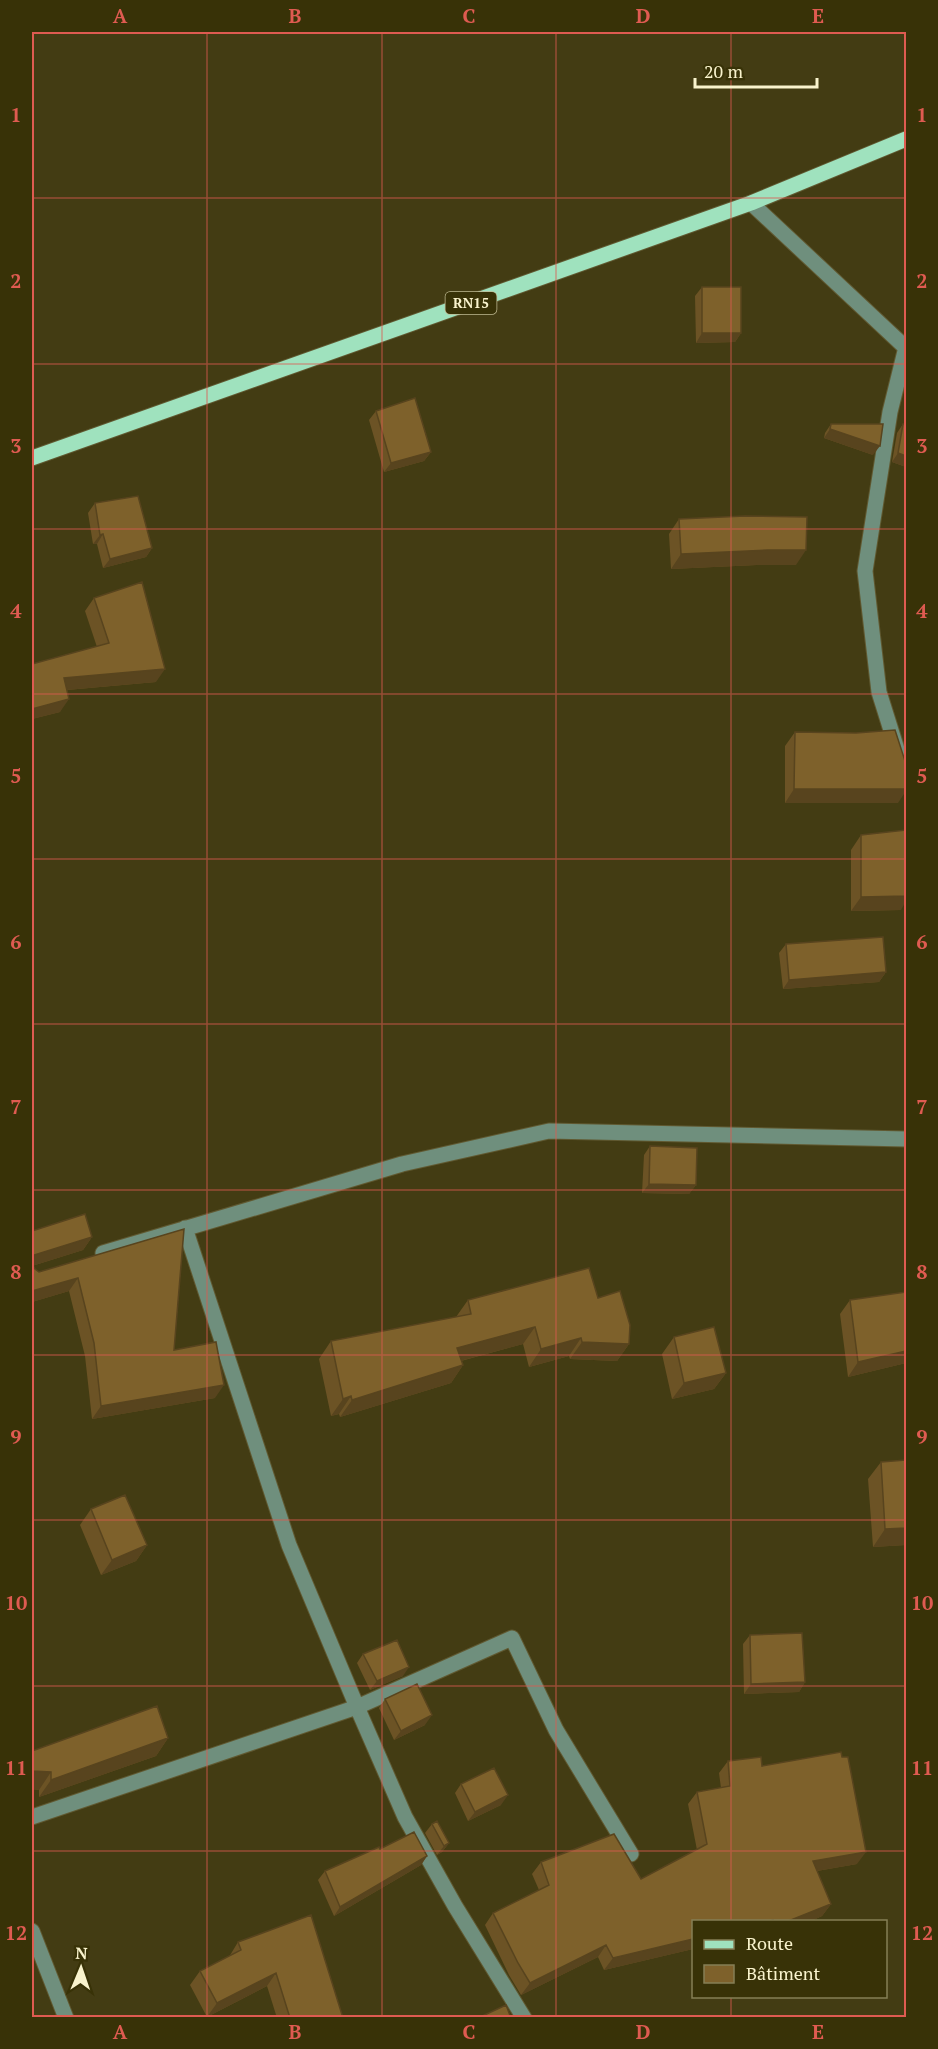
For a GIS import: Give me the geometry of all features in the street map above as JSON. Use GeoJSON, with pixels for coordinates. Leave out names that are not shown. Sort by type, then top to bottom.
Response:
{"type":"FeatureCollection","features":[{"type":"Feature","properties":{"kind":"main road","name":"RN15"},"geometry":{"type":"LineString","coordinates":[[32,458],[751,203],[906,139]]}},
{"type":"Feature","properties":{"kind":"street"},"geometry":{"type":"LineString","coordinates":[[751,203],[906,347],[891,412],[865,571],[879,692],[906,778]]}},
{"type":"Feature","properties":{"kind":"street"},"geometry":{"type":"LineString","coordinates":[[86,1258],[402,1164],[549,1131],[906,1140]]}},
{"type":"Feature","properties":{"kind":"street"},"geometry":{"type":"LineString","coordinates":[[185,1228],[289,1545],[357,1707],[405,1817],[455,1906],[524,2018]]}},
{"type":"Feature","properties":{"kind":"street"},"geometry":{"type":"LineString","coordinates":[[32,1817],[357,1707],[512,1638],[556,1730],[631,1854]]}},
{"type":"Feature","properties":{"kind":"street"},"geometry":{"type":"LineString","coordinates":[[32,1931],[66,2018]]}},
{"type":"Feature","properties":{"kind":"building"},"geometry":{"type":"Polygon","coordinates":[[[702,287],[741,287],[741,333],[702,333],[702,287]]]}},
{"type":"Feature","properties":{"kind":"building"},"geometry":{"type":"Polygon","coordinates":[[[415,398],[431,452],[391,463],[376,411],[415,398]]]}},
{"type":"Feature","properties":{"kind":"building"},"geometry":{"type":"Polygon","coordinates":[[[831,424],[883,424],[880,446],[830,429],[831,424]]]}},
{"type":"Feature","properties":{"kind":"building"},"geometry":{"type":"Polygon","coordinates":[[[903,424],[906,424],[906,456],[898,453],[903,424]]]}},
{"type":"Feature","properties":{"kind":"building"},"geometry":{"type":"Polygon","coordinates":[[[138,496],[152,548],[110,559],[103,534],[100,535],[95,503],[138,496]]]}},
{"type":"Feature","properties":{"kind":"building"},"geometry":{"type":"Polygon","coordinates":[[[745,516],[807,517],[806,550],[681,554],[679,519],[745,516]]]}},
{"type":"Feature","properties":{"kind":"building"},"geometry":{"type":"Polygon","coordinates":[[[142,582],[165,669],[64,678],[69,699],[32,709],[32,664],[109,643],[94,598],[142,582]]]}},
{"type":"Feature","properties":{"kind":"building"},"geometry":{"type":"Polygon","coordinates":[[[895,730],[906,764],[906,789],[794,789],[795,732],[856,733],[895,730]]]}},
{"type":"Feature","properties":{"kind":"building"},"geometry":{"type":"Polygon","coordinates":[[[906,830],[906,896],[861,897],[861,835],[906,830]]]}},
{"type":"Feature","properties":{"kind":"building"},"geometry":{"type":"Polygon","coordinates":[[[883,937],[886,972],[789,980],[786,944],[883,937]]]}},
{"type":"Feature","properties":{"kind":"building"},"geometry":{"type":"Polygon","coordinates":[[[650,1146],[697,1148],[696,1185],[649,1184],[650,1146]]]}},
{"type":"Feature","properties":{"kind":"building"},"geometry":{"type":"Polygon","coordinates":[[[85,1214],[92,1237],[34,1255],[32,1264],[32,1231],[85,1214]]]}},
{"type":"Feature","properties":{"kind":"building"},"geometry":{"type":"Polygon","coordinates":[[[184,1229],[174,1350],[216,1342],[224,1385],[101,1406],[94,1343],[78,1278],[32,1291],[32,1264],[39,1272],[184,1229]]]}},
{"type":"Feature","properties":{"kind":"building"},"geometry":{"type":"Polygon","coordinates":[[[589,1268],[598,1298],[620,1291],[630,1325],[629,1344],[582,1342],[581,1338],[541,1349],[535,1327],[457,1348],[463,1365],[352,1400],[351,1396],[343,1399],[331,1341],[471,1314],[468,1300],[589,1268]]]}},
{"type":"Feature","properties":{"kind":"building"},"geometry":{"type":"Polygon","coordinates":[[[906,1292],[906,1351],[858,1362],[850,1300],[906,1292]]]}},
{"type":"Feature","properties":{"kind":"building"},"geometry":{"type":"Polygon","coordinates":[[[714,1327],[726,1373],[684,1383],[674,1337],[714,1327]]]}},
{"type":"Feature","properties":{"kind":"building"},"geometry":{"type":"Polygon","coordinates":[[[906,1460],[906,1528],[885,1529],[881,1462],[906,1460]]]}},
{"type":"Feature","properties":{"kind":"building"},"geometry":{"type":"Polygon","coordinates":[[[125,1495],[147,1545],[112,1560],[91,1509],[125,1495]]]}},
{"type":"Feature","properties":{"kind":"building"},"geometry":{"type":"Polygon","coordinates":[[[802,1633],[805,1682],[751,1684],[750,1635],[802,1633]]]}},
{"type":"Feature","properties":{"kind":"building"},"geometry":{"type":"Polygon","coordinates":[[[397,1640],[409,1667],[377,1681],[363,1654],[397,1640]]]}},
{"type":"Feature","properties":{"kind":"building"},"geometry":{"type":"Polygon","coordinates":[[[417,1684],[432,1715],[401,1731],[385,1699],[417,1684]]]}},
{"type":"Feature","properties":{"kind":"building"},"geometry":{"type":"Polygon","coordinates":[[[157,1706],[168,1738],[51,1780],[51,1772],[32,1771],[32,1751],[157,1706]]]}},
{"type":"Feature","properties":{"kind":"building"},"geometry":{"type":"Polygon","coordinates":[[[841,1752],[842,1757],[848,1757],[866,1852],[813,1861],[831,1904],[791,1920],[692,1920],[692,1939],[613,1958],[606,1945],[530,1983],[493,1913],[549,1885],[541,1862],[614,1834],[641,1879],[707,1844],[697,1792],[730,1786],[728,1761],[761,1757],[762,1766],[841,1752]]]}},
{"type":"Feature","properties":{"kind":"building"},"geometry":{"type":"Polygon","coordinates":[[[494,1768],[508,1795],[475,1812],[461,1784],[494,1768]]]}},
{"type":"Feature","properties":{"kind":"building"},"geometry":{"type":"Polygon","coordinates":[[[437,1821],[449,1843],[444,1846],[432,1824],[437,1821]]]}},
{"type":"Feature","properties":{"kind":"building"},"geometry":{"type":"Polygon","coordinates":[[[414,1832],[427,1856],[340,1907],[325,1871],[379,1847],[380,1849],[414,1832]]]}},
{"type":"Feature","properties":{"kind":"building"},"geometry":{"type":"Polygon","coordinates":[[[311,1915],[343,2018],[290,2018],[276,1973],[217,2003],[200,1971],[241,1950],[238,1942],[311,1915]]]}},
{"type":"Feature","properties":{"kind":"building"},"geometry":{"type":"Polygon","coordinates":[[[506,2005],[511,2018],[478,2018],[506,2005]]]}}]}
